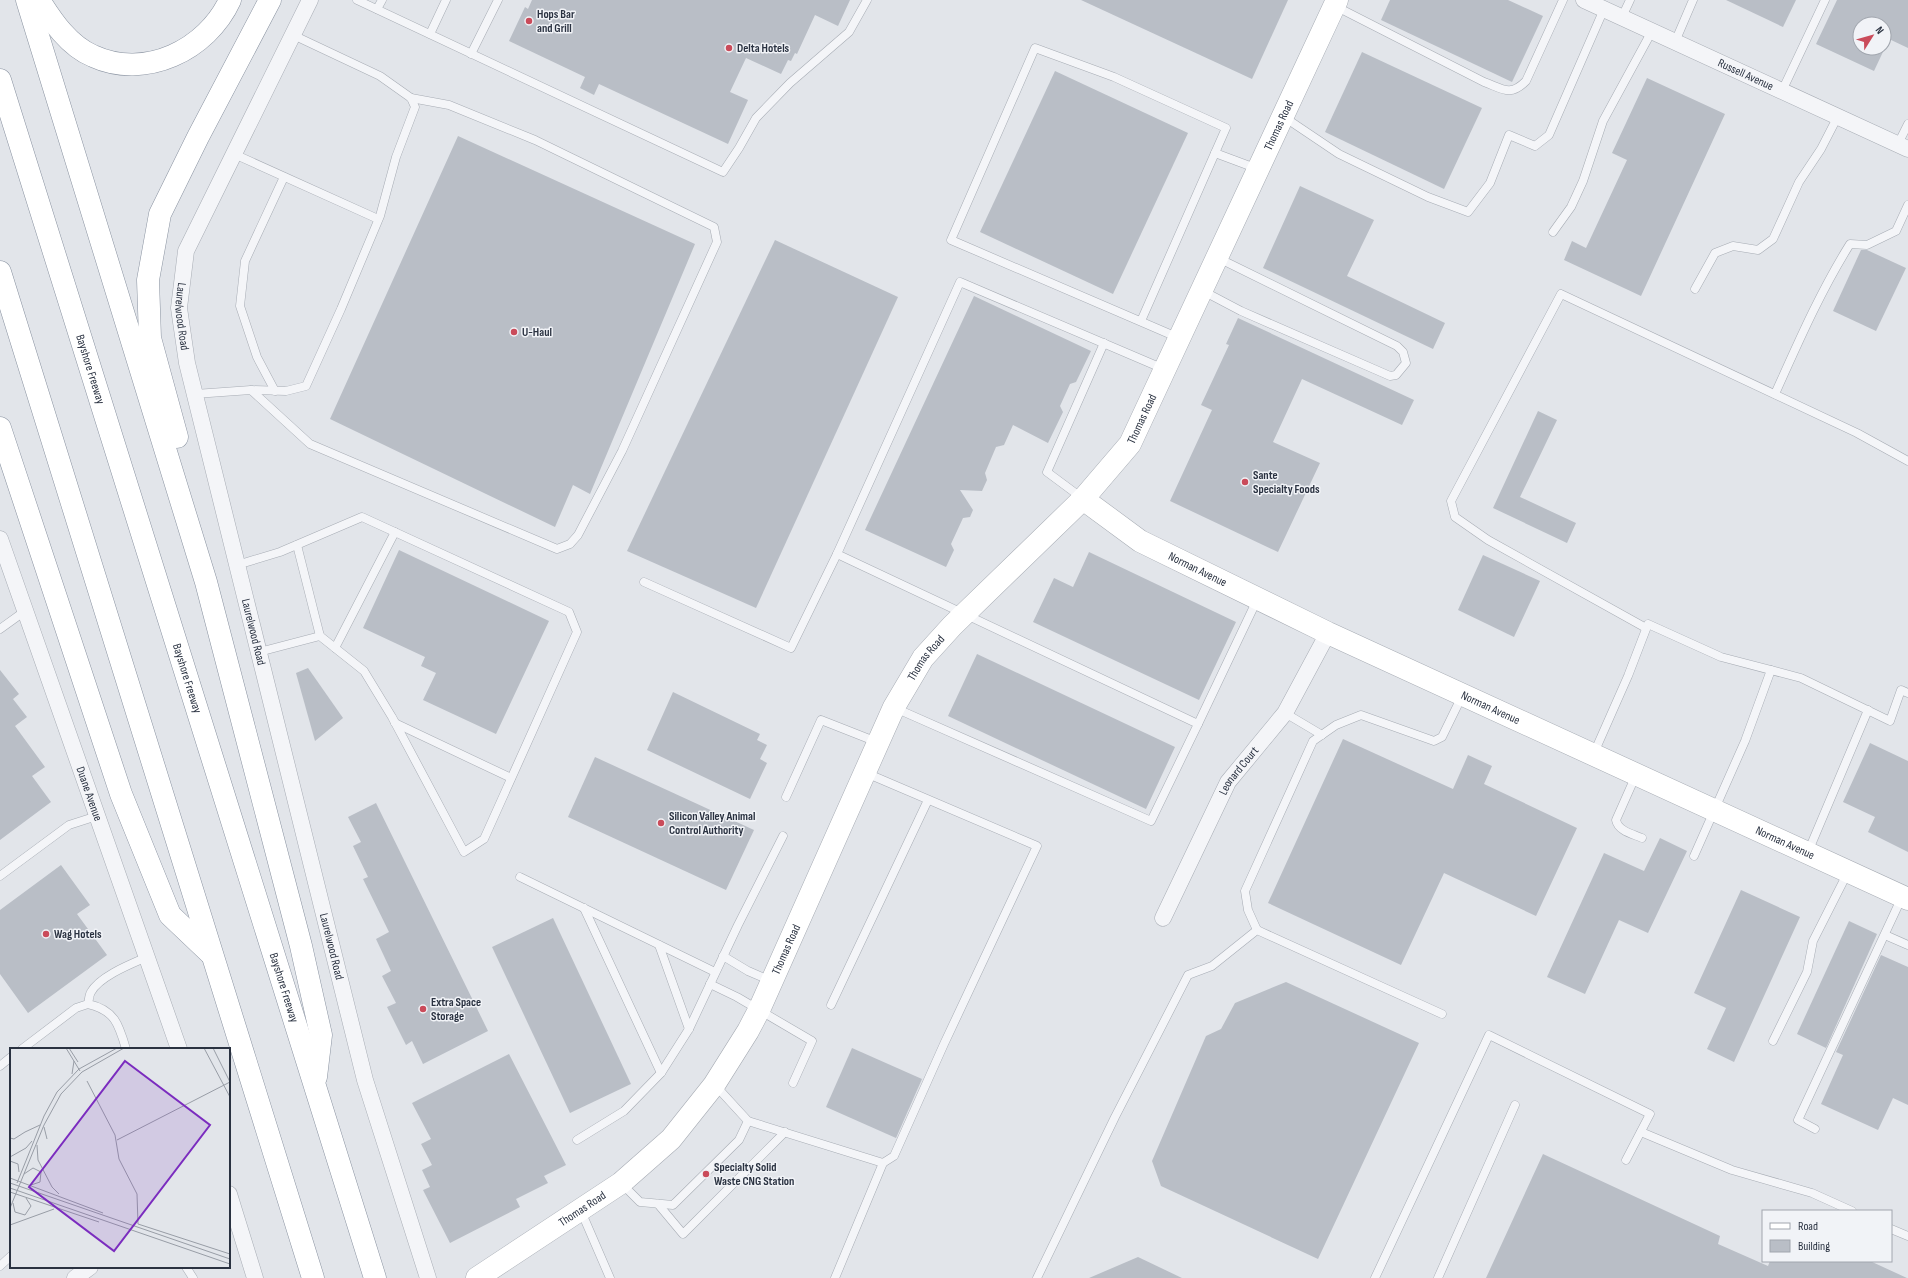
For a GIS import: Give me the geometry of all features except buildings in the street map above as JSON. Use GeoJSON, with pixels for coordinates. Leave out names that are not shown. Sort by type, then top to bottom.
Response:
{"type":"FeatureCollection","features":[{"type":"Feature","properties":{"kind":"main road"},"geometry":{"type":"LineString","coordinates":[[28,0],[206,582],[301,946],[321,1035],[315,1085]]}},
{"type":"Feature","properties":{"kind":"main road"},"geometry":{"type":"LineString","coordinates":[[39,0],[51,19],[71,41],[92,56],[113,63],[133,64],[155,62],[175,56],[197,43],[215,26],[230,0]]}},
{"type":"Feature","properties":{"kind":"main road"},"geometry":{"type":"LineString","coordinates":[[206,582],[204,541],[150,338],[148,280],[160,214],[198,137],[270,0]]}},
{"type":"Feature","properties":{"kind":"main road","name":"Thomas Road"},"geometry":{"type":"LineString","coordinates":[[477,1278],[621,1183],[671,1139],[714,1085],[748,1031],[759,1010],[894,707],[923,658],[964,614],[1083,499],[1130,444],[1336,3]]}},
{"type":"Feature","properties":{"kind":"main road","name":"Bayshore Freeway"},"geometry":{"type":"LineString","coordinates":[[0,80],[375,1278]]}},
{"type":"Feature","properties":{"kind":"main road"},"geometry":{"type":"LineString","coordinates":[[0,272],[313,1278]]}},
{"type":"Feature","properties":{"kind":"main road"},"geometry":{"type":"LineString","coordinates":[[0,428],[121,794],[170,915],[211,954]]}},
{"type":"Feature","properties":{"kind":"main road"},"geometry":{"type":"LineString","coordinates":[[0,440],[14,472]]}},
{"type":"Feature","properties":{"kind":"main road","name":"Norman Avenue"},"geometry":{"type":"LineString","coordinates":[[1083,499],[1140,541],[1328,633],[1905,897]]}},
{"type":"Feature","properties":{"kind":"street","name":"Laurelwood Road"},"geometry":{"type":"LineString","coordinates":[[310,0],[186,251],[178,308],[187,363],[365,1080],[428,1278]]}},
{"type":"Feature","properties":{"kind":"street","name":"Russell Avenue"},"geometry":{"type":"LineString","coordinates":[[1584,0],[1903,146]]}},
{"type":"Feature","properties":{"kind":"street","name":"Duane Avenue"},"geometry":{"type":"LineString","coordinates":[[0,539],[179,1048]]}},
{"type":"Feature","properties":{"kind":"street","name":"Leonard Court"},"geometry":{"type":"LineString","coordinates":[[1163,918],[1228,782],[1285,713],[1328,633]]}},
{"type":"Feature","properties":{"kind":"street"},"geometry":{"type":"LineString","coordinates":[[230,1197],[255,1278]]}},
{"type":"Feature","properties":{"kind":"lane"},"geometry":{"type":"LineString","coordinates":[[357,0],[723,172],[756,118],[790,83],[848,32],[867,0]]}},
{"type":"Feature","properties":{"kind":"lane"},"geometry":{"type":"LineString","coordinates":[[377,9],[382,0]]}},
{"type":"Feature","properties":{"kind":"lane"},"geometry":{"type":"LineString","coordinates":[[430,34],[446,0]]}},
{"type":"Feature","properties":{"kind":"lane"},"geometry":{"type":"LineString","coordinates":[[471,54],[498,0]]}},
{"type":"Feature","properties":{"kind":"lane"},"geometry":{"type":"LineString","coordinates":[[1336,3],[1484,82],[1508,92],[1519,88],[1526,81],[1563,0]]}},
{"type":"Feature","properties":{"kind":"lane"},"geometry":{"type":"LineString","coordinates":[[1622,17],[1630,0]]}},
{"type":"Feature","properties":{"kind":"lane"},"geometry":{"type":"LineString","coordinates":[[1675,42],[1693,0]]}},
{"type":"Feature","properties":{"kind":"lane"},"geometry":{"type":"LineString","coordinates":[[1782,91],[1825,0]]}},
{"type":"Feature","properties":{"kind":"lane"},"geometry":{"type":"LineString","coordinates":[[1284,117],[1339,154],[1428,197],[1468,212],[1490,183],[1509,135],[1534,146],[1549,135],[1604,10]]}},
{"type":"Feature","properties":{"kind":"lane"},"geometry":{"type":"LineString","coordinates":[[1553,232],[1571,207],[1583,181],[1602,121],[1652,31]]}},
{"type":"Feature","properties":{"kind":"lane"},"geometry":{"type":"LineString","coordinates":[[251,390],[310,444],[558,549],[570,544],[578,535],[622,451],[717,242],[714,227],[535,140],[449,105],[411,98],[380,76],[293,35]]}},
{"type":"Feature","properties":{"kind":"lane"},"geometry":{"type":"LineString","coordinates":[[1141,321],[1226,128],[1114,77],[1035,48],[951,240],[1180,338]]}},
{"type":"Feature","properties":{"kind":"lane"},"geometry":{"type":"LineString","coordinates":[[195,394],[251,390],[286,391],[306,386],[341,308],[378,219],[396,157],[415,107],[411,98]]}},
{"type":"Feature","properties":{"kind":"lane"},"geometry":{"type":"LineString","coordinates":[[1695,289],[1715,253],[1734,246],[1758,250],[1773,239],[1799,182],[1821,149],[1838,116]]}},
{"type":"Feature","properties":{"kind":"lane"},"geometry":{"type":"LineString","coordinates":[[1903,146],[1908,124]]}},
{"type":"Feature","properties":{"kind":"lane"},"geometry":{"type":"LineString","coordinates":[[1215,153],[1259,169]]}},
{"type":"Feature","properties":{"kind":"lane"},"geometry":{"type":"LineString","coordinates":[[234,154],[378,219]]}},
{"type":"Feature","properties":{"kind":"lane"},"geometry":{"type":"LineString","coordinates":[[275,391],[257,357],[240,306],[245,260],[284,177]]}},
{"type":"Feature","properties":{"kind":"lane"},"geometry":{"type":"LineString","coordinates":[[1775,394],[1817,302],[1836,266],[1850,244],[1868,245],[1896,231],[1908,204]]}},
{"type":"Feature","properties":{"kind":"lane"},"geometry":{"type":"LineString","coordinates":[[1202,291],[1241,312],[1390,376],[1396,375],[1406,363],[1403,352],[1397,346],[1218,258]]}},
{"type":"Feature","properties":{"kind":"lane"},"geometry":{"type":"LineString","coordinates":[[644,582],[792,648],[838,554],[960,282],[1165,369]]}},
{"type":"Feature","properties":{"kind":"lane"},"geometry":{"type":"LineString","coordinates":[[1646,628],[1488,540],[1455,517],[1450,501],[1561,294],[1858,433],[1908,461]]}},
{"type":"Feature","properties":{"kind":"lane"},"geometry":{"type":"LineString","coordinates":[[1083,499],[1047,472],[1104,343]]}},
{"type":"Feature","properties":{"kind":"lane"},"geometry":{"type":"LineString","coordinates":[[237,565],[280,552],[362,517],[569,612],[577,632],[484,839],[464,852],[395,723],[364,671],[320,636],[298,545]]}},
{"type":"Feature","properties":{"kind":"lane"},"geometry":{"type":"LineString","coordinates":[[335,648],[395,532]]}},
{"type":"Feature","properties":{"kind":"lane"},"geometry":{"type":"LineString","coordinates":[[838,554],[1198,724]]}},
{"type":"Feature","properties":{"kind":"lane"},"geometry":{"type":"LineString","coordinates":[[894,707],[1151,821],[1258,599]]}},
{"type":"Feature","properties":{"kind":"lane"},"geometry":{"type":"LineString","coordinates":[[0,629],[26,611]]}},
{"type":"Feature","properties":{"kind":"lane"},"geometry":{"type":"LineString","coordinates":[[1593,754],[1628,676],[1648,624],[1721,657],[1801,678],[1890,721],[1901,690],[1908,693]]}},
{"type":"Feature","properties":{"kind":"lane"},"geometry":{"type":"LineString","coordinates":[[259,652],[320,636]]}},
{"type":"Feature","properties":{"kind":"lane"},"geometry":{"type":"LineString","coordinates":[[1694,856],[1745,741],[1771,670]]}},
{"type":"Feature","properties":{"kind":"lane"},"geometry":{"type":"LineString","coordinates":[[1442,1014],[1257,930],[1248,910],[1245,891],[1313,741],[1336,725],[1361,715],[1434,741],[1442,737],[1463,695]]}},
{"type":"Feature","properties":{"kind":"lane"},"geometry":{"type":"LineString","coordinates":[[1808,853],[1868,710]]}},
{"type":"Feature","properties":{"kind":"lane"},"geometry":{"type":"LineString","coordinates":[[1285,713],[1322,735]]}},
{"type":"Feature","properties":{"kind":"lane"},"geometry":{"type":"LineString","coordinates":[[786,797],[821,720],[878,743]]}},
{"type":"Feature","properties":{"kind":"lane"},"geometry":{"type":"LineString","coordinates":[[395,723],[511,778]]}},
{"type":"Feature","properties":{"kind":"lane"},"geometry":{"type":"LineString","coordinates":[[835,1278],[883,1162],[894,1156],[944,1044],[1037,846],[865,772]]}},
{"type":"Feature","properties":{"kind":"lane"},"geometry":{"type":"LineString","coordinates":[[1637,774],[1616,820],[1617,825],[1620,828],[1642,838]]}},
{"type":"Feature","properties":{"kind":"lane"},"geometry":{"type":"LineString","coordinates":[[831,1005],[928,800]]}},
{"type":"Feature","properties":{"kind":"lane"},"geometry":{"type":"LineString","coordinates":[[0,876],[69,825],[97,816]]}},
{"type":"Feature","properties":{"kind":"lane"},"geometry":{"type":"LineString","coordinates":[[577,1140],[624,1111],[661,1073],[689,1029],[723,956],[783,836]]}},
{"type":"Feature","properties":{"kind":"lane"},"geometry":{"type":"LineString","coordinates":[[1773,1041],[1807,972],[1813,941],[1848,871]]}},
{"type":"Feature","properties":{"kind":"lane"},"geometry":{"type":"LineString","coordinates":[[520,877],[716,972]]}},
{"type":"Feature","properties":{"kind":"lane"},"geometry":{"type":"LineString","coordinates":[[1815,1129],[1798,1120],[1884,935],[1905,897]]}},
{"type":"Feature","properties":{"kind":"lane"},"geometry":{"type":"LineString","coordinates":[[584,908],[661,1073]]}},
{"type":"Feature","properties":{"kind":"lane"},"geometry":{"type":"LineString","coordinates":[[1037,1278],[1115,1117],[1188,975],[1212,966],[1257,930]]}},
{"type":"Feature","properties":{"kind":"lane"},"geometry":{"type":"LineString","coordinates":[[1884,935],[1908,945]]}},
{"type":"Feature","properties":{"kind":"lane"},"geometry":{"type":"LineString","coordinates":[[659,945],[689,1029]]}},
{"type":"Feature","properties":{"kind":"lane"},"geometry":{"type":"LineString","coordinates":[[723,956],[748,971],[771,981]]}},
{"type":"Feature","properties":{"kind":"lane"},"geometry":{"type":"LineString","coordinates":[[88,1004],[91,992],[100,983],[123,968],[147,957]]}},
{"type":"Feature","properties":{"kind":"lane"},"geometry":{"type":"LineString","coordinates":[[710,984],[759,1010],[812,1041],[793,1083]]}},
{"type":"Feature","properties":{"kind":"lane"},"geometry":{"type":"LineString","coordinates":[[23,1048],[76,1008],[88,1004],[101,1007],[112,1016],[120,1028],[126,1048]]}},
{"type":"Feature","properties":{"kind":"lane"},"geometry":{"type":"LineString","coordinates":[[1375,1278],[1489,1035],[1650,1114],[1626,1160]]}},
{"type":"Feature","properties":{"kind":"lane"},"geometry":{"type":"LineString","coordinates":[[0,1066],[10,1059]]}},
{"type":"Feature","properties":{"kind":"lane"},"geometry":{"type":"LineString","coordinates":[[714,1085],[748,1121],[883,1162]]}},
{"type":"Feature","properties":{"kind":"lane"},"geometry":{"type":"LineString","coordinates":[[1438,1278],[1515,1105]]}},
{"type":"Feature","properties":{"kind":"lane"},"geometry":{"type":"LineString","coordinates":[[621,1183],[640,1202],[673,1206],[739,1140],[748,1121]]}},
{"type":"Feature","properties":{"kind":"lane"},"geometry":{"type":"LineString","coordinates":[[658,1204],[683,1234],[785,1132]]}},
{"type":"Feature","properties":{"kind":"lane"},"geometry":{"type":"LineString","coordinates":[[1641,1132],[1732,1170],[1812,1193],[1850,1210]]}},
{"type":"Feature","properties":{"kind":"lane"},"geometry":{"type":"LineString","coordinates":[[580,1210],[610,1278]]}},
{"type":"Feature","properties":{"kind":"lane"},"geometry":{"type":"LineString","coordinates":[[1892,1229],[1908,1236]]}},
{"type":"Feature","properties":{"kind":"lane"},"geometry":{"type":"LineString","coordinates":[[0,1266],[10,1257]]}},
{"type":"Feature","properties":{"kind":"lane"},"geometry":{"type":"LineString","coordinates":[[187,1268],[193,1278]]}},
{"type":"Feature","properties":{"kind":"place","name":"Hops Bar and Grill"},"geometry":{"type":"Point","coordinates":[529,21]}},
{"type":"Feature","properties":{"kind":"place","name":"Delta Hotels"},"geometry":{"type":"Point","coordinates":[729,48]}},
{"type":"Feature","properties":{"kind":"place","name":"U-Haul"},"geometry":{"type":"Point","coordinates":[514,332]}},
{"type":"Feature","properties":{"kind":"place","name":"Sante Specialty Foods"},"geometry":{"type":"Point","coordinates":[1245,482]}},
{"type":"Feature","properties":{"kind":"place","name":"Silicon Valley Animal Control Authority"},"geometry":{"type":"Point","coordinates":[661,823]}},
{"type":"Feature","properties":{"kind":"place","name":"Wag Hotels"},"geometry":{"type":"Point","coordinates":[46,934]}},
{"type":"Feature","properties":{"kind":"place","name":"Extra Space Storage"},"geometry":{"type":"Point","coordinates":[423,1009]}},
{"type":"Feature","properties":{"kind":"place","name":"Specialty Solid Waste CNG Station"},"geometry":{"type":"Point","coordinates":[706,1174]}}]}
